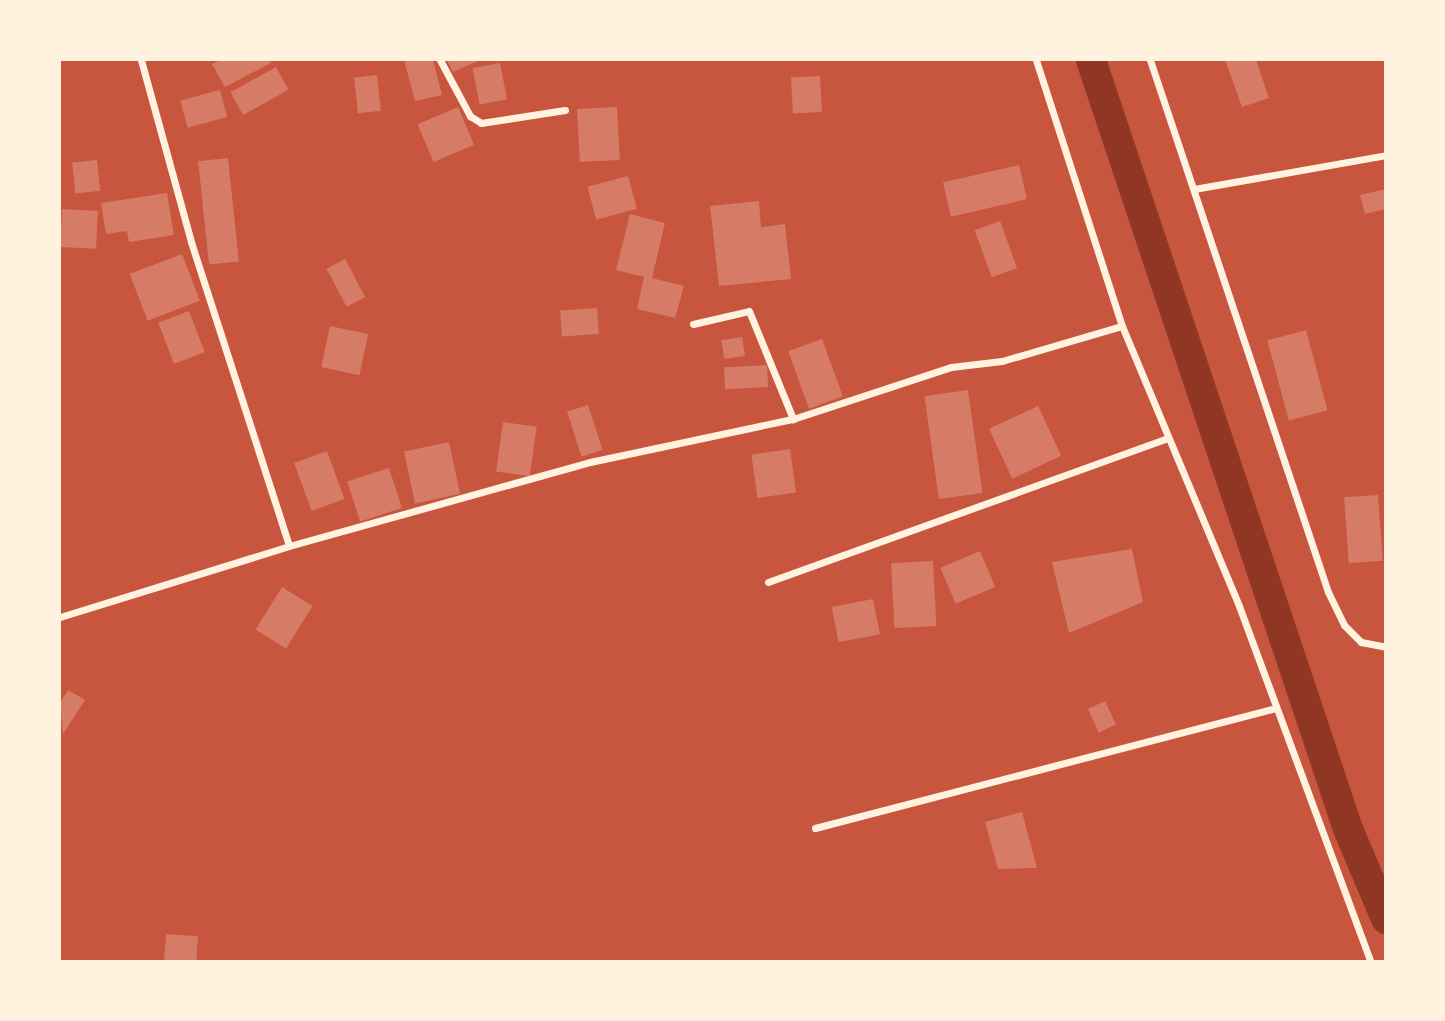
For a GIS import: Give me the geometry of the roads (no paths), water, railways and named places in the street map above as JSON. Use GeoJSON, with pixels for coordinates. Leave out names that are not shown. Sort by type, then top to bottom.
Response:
{"type":"FeatureCollection","features":[{"type":"Feature","properties":{"kind":"street"},"geometry":{"type":"LineString","coordinates":[[141,60],[191,242],[289,545]]}},
{"type":"Feature","properties":{"kind":"street"},"geometry":{"type":"LineString","coordinates":[[440,60],[470,116],[481,123],[565,110]]}},
{"type":"Feature","properties":{"kind":"street"},"geometry":{"type":"LineString","coordinates":[[1036,60],[1122,326],[1276,708],[1371,961]]}},
{"type":"Feature","properties":{"kind":"street"},"geometry":{"type":"LineString","coordinates":[[1150,60],[1328,592],[1344,625],[1361,642],[1385,647]]}},
{"type":"Feature","properties":{"kind":"street"},"geometry":{"type":"LineString","coordinates":[[1194,189],[1385,155]]}},
{"type":"Feature","properties":{"kind":"street"},"geometry":{"type":"LineString","coordinates":[[693,324],[749,311],[793,419]]}},
{"type":"Feature","properties":{"kind":"street"},"geometry":{"type":"LineString","coordinates":[[60,617],[289,545],[590,462],[793,419],[951,367],[1002,361],[1122,326]]}},
{"type":"Feature","properties":{"kind":"street"},"geometry":{"type":"LineString","coordinates":[[768,582],[1168,438]]}},
{"type":"Feature","properties":{"kind":"street"},"geometry":{"type":"LineString","coordinates":[[816,828],[1276,708]]}},
{"type":"Feature","properties":{"kind":"waterway"},"geometry":{"type":"LineString","coordinates":[[1091,60],[1348,829],[1386,919]]}}]}
